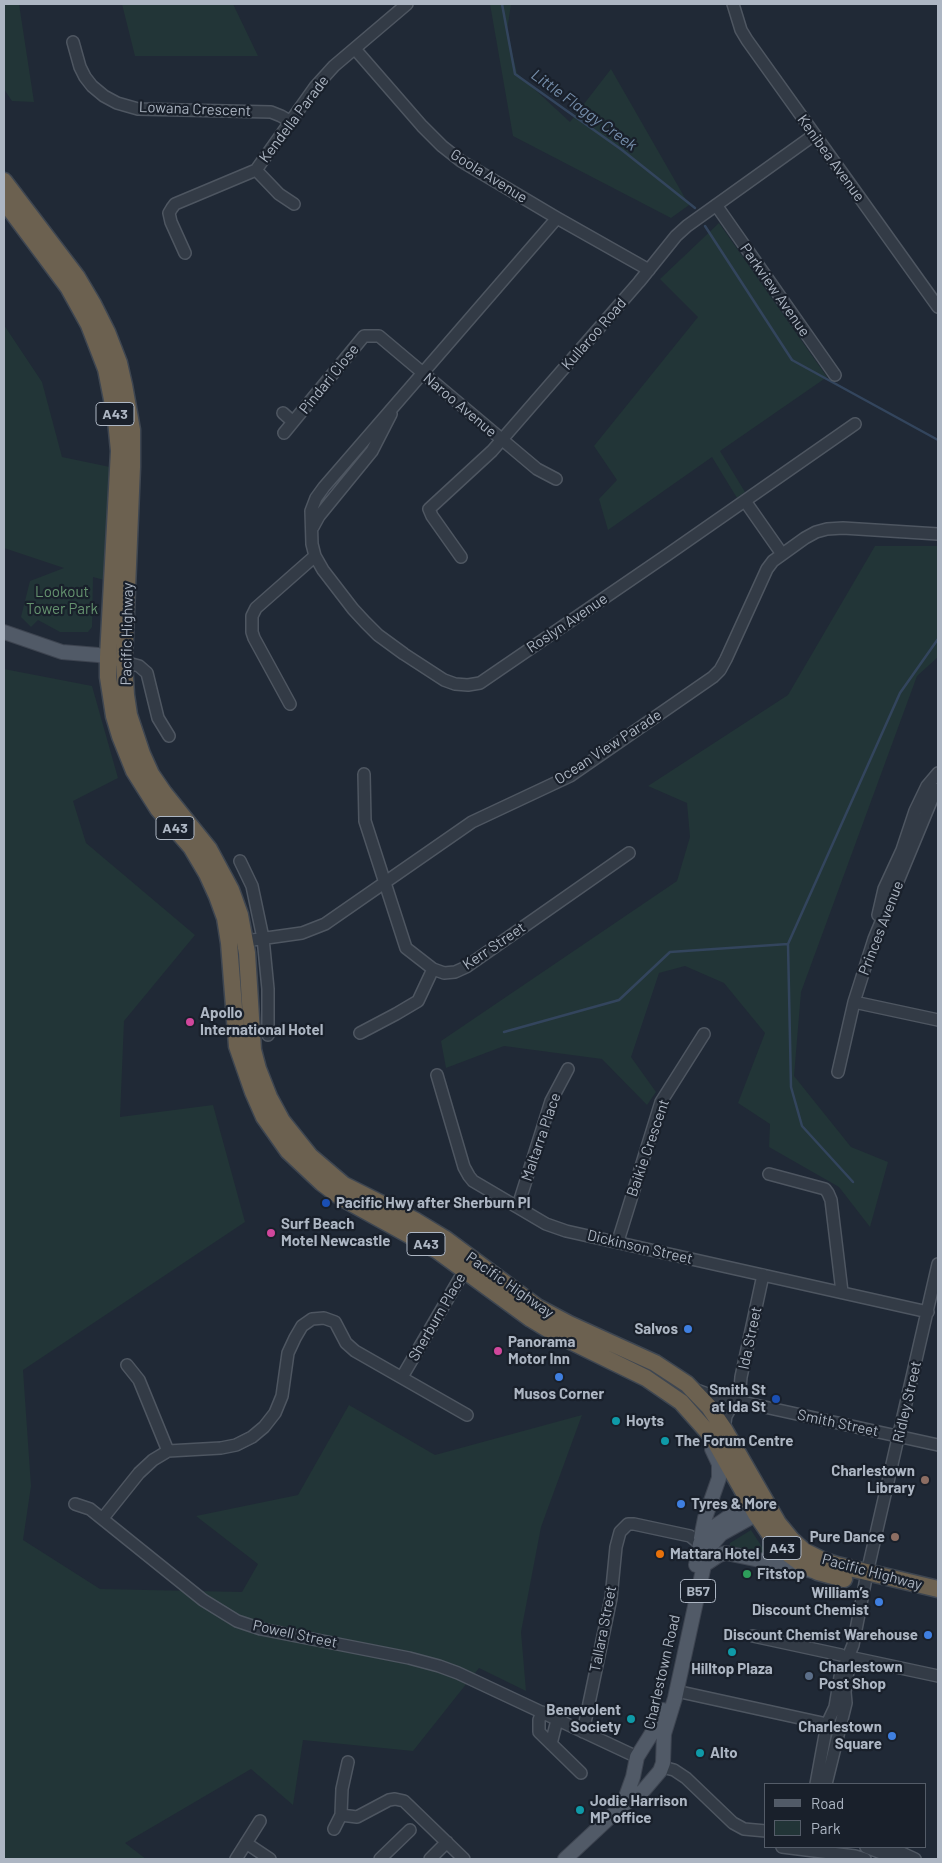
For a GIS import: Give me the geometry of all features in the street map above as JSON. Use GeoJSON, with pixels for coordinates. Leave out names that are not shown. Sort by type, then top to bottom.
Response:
{"type":"FeatureCollection","features":[{"type":"Feature","properties":{"kind":"highway","name":"Pacific Highway"},"geometry":{"type":"LineString","coordinates":[[4,181],[60,252],[93,304],[107,332],[119,363],[132,430],[124,662],[129,715],[151,774],[209,849],[222,870],[240,915],[237,942],[237,1046],[253,1092],[264,1117],[273,1131],[288,1151],[322,1183],[342,1198],[438,1251],[468,1264],[568,1324],[655,1363],[691,1388],[709,1407],[724,1429],[760,1506],[773,1539],[802,1564],[818,1572],[938,1589]]}},
{"type":"Feature","properties":{"kind":"highway","name":"Pacific Highway"},"geometry":{"type":"LineString","coordinates":[[4,201],[55,268],[80,307],[98,346],[112,394],[119,451],[108,657],[112,701],[120,736],[126,754],[146,791],[158,809],[191,847],[207,874],[224,918],[237,942]]}},
{"type":"Feature","properties":{"kind":"highway","name":"Pacific Highway"},"geometry":{"type":"LineString","coordinates":[[468,1264],[500,1298],[554,1333],[660,1386],[681,1402],[701,1423],[760,1506],[804,1551],[866,1578],[938,1600]]}},
{"type":"Feature","properties":{"kind":"main road"},"geometry":{"type":"LineString","coordinates":[[4,632],[62,652],[108,657],[124,662]]}},
{"type":"Feature","properties":{"kind":"main road"},"geometry":{"type":"LineString","coordinates":[[695,1540],[705,1518],[720,1473],[719,1464],[701,1423]]}},
{"type":"Feature","properties":{"kind":"main road","name":"Charlestown Road"},"geometry":{"type":"LineString","coordinates":[[623,1805],[638,1757],[658,1722],[664,1704],[695,1540],[706,1534],[712,1527],[760,1506]]}},
{"type":"Feature","properties":{"kind":"main road","name":"Charlestown Road"},"geometry":{"type":"LineString","coordinates":[[565,1859],[623,1805],[644,1791],[660,1767],[664,1734],[676,1691],[704,1565],[710,1548],[717,1538],[760,1506]]}},
{"type":"Feature","properties":{"kind":"main road"},"geometry":{"type":"LineString","coordinates":[[704,1565],[719,1554],[726,1553],[818,1572]]}},
{"type":"Feature","properties":{"kind":"main road"},"geometry":{"type":"LineString","coordinates":[[652,1750],[660,1754],[660,1767],[652,1776],[642,1774],[639,1771],[638,1757],[652,1750]]}},
{"type":"Feature","properties":{"kind":"street","name":"Kendella Parade"},"geometry":{"type":"LineString","coordinates":[[185,253],[169,213],[175,204],[256,170],[315,87],[334,66],[407,4]]}},
{"type":"Feature","properties":{"kind":"street","name":"Kenibea Avenue"},"geometry":{"type":"LineString","coordinates":[[733,4],[741,30],[747,40],[938,308]]}},
{"type":"Feature","properties":{"kind":"street","name":"Lowana Crescent"},"geometry":{"type":"LineString","coordinates":[[73,42],[75,55],[85,77],[92,86],[117,104],[138,109],[271,112],[291,122]]}},
{"type":"Feature","properties":{"kind":"street","name":"Goola Avenue"},"geometry":{"type":"LineString","coordinates":[[355,49],[442,146],[461,161],[649,270]]}},
{"type":"Feature","properties":{"kind":"street","name":"Kullaroo Road"},"geometry":{"type":"LineString","coordinates":[[461,557],[432,516],[430,509],[502,440],[649,270],[676,236],[687,226],[814,135]]}},
{"type":"Feature","properties":{"kind":"street"},"geometry":{"type":"LineString","coordinates":[[256,170],[279,194],[294,204]]}},
{"type":"Feature","properties":{"kind":"street","name":"Parkview Avenue"},"geometry":{"type":"LineString","coordinates":[[716,205],[835,375]]}},
{"type":"Feature","properties":{"kind":"street","name":"Roslyn Avenue"},"geometry":{"type":"LineString","coordinates":[[557,218],[394,408],[380,421],[316,498],[311,511],[311,531],[315,556],[352,609],[378,635],[444,680],[455,684],[468,685],[480,683],[855,424]]}},
{"type":"Feature","properties":{"kind":"street","name":"Naroo Avenue"},"geometry":{"type":"LineString","coordinates":[[364,336],[374,335],[383,338],[537,469],[556,479]]}},
{"type":"Feature","properties":{"kind":"street","name":"Pindari Close"},"geometry":{"type":"LineString","coordinates":[[284,433],[364,336]]}},
{"type":"Feature","properties":{"kind":"street","name":"Pindari Close"},"geometry":{"type":"LineString","coordinates":[[283,413],[293,422]]}},
{"type":"Feature","properties":{"kind":"street"},"geometry":{"type":"LineString","coordinates":[[745,501],[782,554]]}},
{"type":"Feature","properties":{"kind":"street","name":"Ocean View Parade"},"geometry":{"type":"LineString","coordinates":[[237,942],[302,933],[325,924],[472,822],[570,776],[713,677],[720,670],[726,659],[767,569],[773,560],[816,532],[827,528],[843,528],[938,534]]}},
{"type":"Feature","properties":{"kind":"street"},"geometry":{"type":"LineString","coordinates":[[290,704],[254,638],[252,616],[256,608],[315,556]]}},
{"type":"Feature","properties":{"kind":"street"},"geometry":{"type":"LineString","coordinates":[[124,662],[139,666],[147,673],[158,718],[169,736]]}},
{"type":"Feature","properties":{"kind":"street"},"geometry":{"type":"LineString","coordinates":[[874,939],[884,889],[898,862],[919,803],[927,786],[938,773]]}},
{"type":"Feature","properties":{"kind":"street"},"geometry":{"type":"LineString","coordinates":[[360,1033],[418,1000],[433,969],[406,948],[365,821],[364,774]]}},
{"type":"Feature","properties":{"kind":"street","name":"Princes Avenue"},"geometry":{"type":"LineString","coordinates":[[838,1072],[854,1002],[874,939],[932,799],[938,789]]}},
{"type":"Feature","properties":{"kind":"street","name":"Kerr Street"},"geometry":{"type":"LineString","coordinates":[[433,969],[444,973],[455,972],[466,967],[629,853]]}},
{"type":"Feature","properties":{"kind":"street"},"geometry":{"type":"LineString","coordinates":[[240,861],[252,886],[263,938],[268,997],[268,1035]]}},
{"type":"Feature","properties":{"kind":"street"},"geometry":{"type":"LineString","coordinates":[[854,1002],[938,1020]]}},
{"type":"Feature","properties":{"kind":"street","name":"Baikie Crescent"},"geometry":{"type":"LineString","coordinates":[[618,1241],[661,1102],[704,1034]]}},
{"type":"Feature","properties":{"kind":"street","name":"Maltarra Place"},"geometry":{"type":"LineString","coordinates":[[518,1206],[552,1101],[568,1068]]}},
{"type":"Feature","properties":{"kind":"street","name":"Dickinson Street"},"geometry":{"type":"LineString","coordinates":[[437,1074],[464,1167],[469,1176],[473,1181],[546,1224],[566,1231],[618,1241],[928,1312]]}},
{"type":"Feature","properties":{"kind":"street"},"geometry":{"type":"LineString","coordinates":[[769,1174],[825,1189],[828,1192],[831,1200],[842,1292]]}},
{"type":"Feature","properties":{"kind":"street","name":"Sherburn Place"},"geometry":{"type":"LineString","coordinates":[[402,1377],[468,1264]]}},
{"type":"Feature","properties":{"kind":"street","name":"Ridley Street"},"geometry":{"type":"LineString","coordinates":[[816,1783],[831,1730],[845,1692],[845,1656],[866,1578],[928,1312],[934,1299],[938,1264]]}},
{"type":"Feature","properties":{"kind":"street","name":"Ida Street"},"geometry":{"type":"LineString","coordinates":[[738,1401],[741,1377],[763,1275]]}},
{"type":"Feature","properties":{"kind":"street","name":"Sherburn Place"},"geometry":{"type":"LineString","coordinates":[[168,1451],[221,1448],[236,1445],[252,1437],[264,1427],[275,1413],[282,1396],[288,1353],[302,1326],[312,1319],[324,1318],[335,1322],[346,1343],[355,1351],[467,1414]]}},
{"type":"Feature","properties":{"kind":"street"},"geometry":{"type":"LineString","coordinates":[[103,1518],[139,1473],[168,1451],[139,1380],[128,1365]]}},
{"type":"Feature","properties":{"kind":"street","name":"Smith Street"},"geometry":{"type":"LineString","coordinates":[[691,1388],[710,1395],[938,1445]]}},
{"type":"Feature","properties":{"kind":"street"},"geometry":{"type":"LineString","coordinates":[[724,1429],[726,1416],[738,1401]]}},
{"type":"Feature","properties":{"kind":"street","name":"Powell Street"},"geometry":{"type":"LineString","coordinates":[[75,1504],[90,1508],[203,1600],[237,1621],[261,1629],[409,1658],[439,1666],[638,1757]]}},
{"type":"Feature","properties":{"kind":"street","name":"Tallara Street"},"geometry":{"type":"LineString","coordinates":[[583,1732],[611,1598],[618,1537],[623,1527],[628,1524],[634,1524],[695,1540]]}},
{"type":"Feature","properties":{"kind":"street"},"geometry":{"type":"LineString","coordinates":[[753,1636],[938,1676]]}},
{"type":"Feature","properties":{"kind":"street"},"geometry":{"type":"LineString","coordinates":[[676,1691],[831,1730]]}},
{"type":"Feature","properties":{"kind":"street"},"geometry":{"type":"LineString","coordinates":[[542,1712],[539,1720],[539,1732],[581,1773]]}},
{"type":"Feature","properties":{"kind":"street"},"geometry":{"type":"LineString","coordinates":[[551,1744],[557,1720]]}},
{"type":"Feature","properties":{"kind":"street","name":"Ridley Street"},"geometry":{"type":"LineString","coordinates":[[826,1783],[831,1730]]}},
{"type":"Feature","properties":{"kind":"street"},"geometry":{"type":"LineString","coordinates":[[334,1829],[341,1815],[342,1789],[348,1762]]}},
{"type":"Feature","properties":{"kind":"street"},"geometry":{"type":"LineString","coordinates":[[660,1767],[674,1770],[686,1778],[732,1823],[744,1829],[764,1833]]}},
{"type":"Feature","properties":{"kind":"street"},"geometry":{"type":"LineString","coordinates":[[341,1815],[357,1817],[389,1800],[404,1801],[464,1859]]}},
{"type":"Feature","properties":{"kind":"street"},"geometry":{"type":"LineString","coordinates":[[236,1859],[260,1822]]}},
{"type":"Feature","properties":{"kind":"street"},"geometry":{"type":"LineString","coordinates":[[380,1859],[410,1830]]}},
{"type":"Feature","properties":{"kind":"street"},"geometry":{"type":"LineString","coordinates":[[430,1859],[447,1842]]}},
{"type":"Feature","properties":{"kind":"street"},"geometry":{"type":"LineString","coordinates":[[246,1843],[270,1859]]}},
{"type":"Feature","properties":{"kind":"street"},"geometry":{"type":"LineString","coordinates":[[790,1848],[855,1856],[865,1859]]}},
{"type":"Feature","properties":{"kind":"street"},"geometry":{"type":"LineString","coordinates":[[868,1848],[896,1859]]}},
{"type":"Feature","properties":{"kind":"street"},"geometry":{"type":"LineString","coordinates":[[891,1848],[915,1859]]}},
{"type":"Feature","properties":{"kind":"green space"},"geometry":{"type":"Polygon","coordinates":[[[4,4],[19,4],[34,102],[12,101],[4,89],[4,4]]]}},
{"type":"Feature","properties":{"kind":"green space"},"geometry":{"type":"Polygon","coordinates":[[[122,4],[233,4],[258,56],[135,56],[122,4]]]}},
{"type":"Feature","properties":{"kind":"green space"},"geometry":{"type":"Polygon","coordinates":[[[490,4],[511,4],[507,31],[517,73],[570,122],[611,69],[689,205],[671,218],[513,136],[490,4]]]}},
{"type":"Feature","properties":{"kind":"green space"},"geometry":{"type":"Polygon","coordinates":[[[719,223],[827,377],[720,451],[745,492],[737,498],[712,457],[608,530],[599,499],[617,480],[594,446],[698,317],[660,279],[719,223]]]}},
{"type":"Feature","properties":{"kind":"green space","name":"Lookout Tower Park"},"geometry":{"type":"Polygon","coordinates":[[[4,325],[42,382],[62,457],[110,467],[104,580],[93,577],[92,627],[88,632],[60,632],[38,620],[31,627],[21,617],[30,581],[64,568],[4,548],[4,325]]]}},
{"type":"Feature","properties":{"kind":"green space"},"geometry":{"type":"Polygon","coordinates":[[[875,546],[938,546],[938,657],[917,676],[801,992],[794,1076],[851,1147],[888,1162],[870,1227],[839,1187],[769,1147],[770,1124],[738,1103],[765,1033],[724,983],[685,966],[659,973],[631,1057],[656,1092],[647,1105],[602,1059],[504,1046],[446,1068],[441,1041],[677,881],[690,837],[687,803],[648,786],[788,695],[875,546]]]}},
{"type":"Feature","properties":{"kind":"green space"},"geometry":{"type":"Polygon","coordinates":[[[4,669],[92,686],[118,778],[73,801],[86,843],[195,935],[124,1021],[120,1117],[213,1105],[245,1222],[23,1370],[31,1486],[23,1540],[100,1589],[242,1592],[258,1564],[196,1516],[298,1495],[349,1405],[435,1455],[582,1415],[541,1527],[521,1632],[526,1691],[479,1668],[413,1751],[303,1740],[293,1805],[251,1769],[125,1843],[146,1859],[4,1859],[4,669]]]}},
{"type":"Feature","properties":{"kind":"green space"},"geometry":{"type":"Polygon","coordinates":[[[751,1530],[762,1547],[768,1544],[779,1557],[728,1550],[730,1543],[751,1530]]]}},
{"type":"Feature","properties":{"kind":"waterway","name":"Little Flaggy Creek"},"geometry":{"type":"LineString","coordinates":[[502,4],[515,74],[622,150],[695,208]]}},
{"type":"Feature","properties":{"kind":"waterway"},"geometry":{"type":"LineString","coordinates":[[705,226],[792,360],[938,440]]}},
{"type":"Feature","properties":{"kind":"waterway"},"geometry":{"type":"LineString","coordinates":[[853,1182],[802,1126],[791,1087],[788,944],[900,693],[938,639]]}},
{"type":"Feature","properties":{"kind":"waterway"},"geometry":{"type":"LineString","coordinates":[[504,1032],[619,1000],[670,952],[788,944]]}},
{"type":"Feature","properties":{"kind":"place","name":"Apollo International Hotel"},"geometry":{"type":"Point","coordinates":[190,1022]}},
{"type":"Feature","properties":{"kind":"place","name":"Pacific Hwy after Sherburn Pl"},"geometry":{"type":"Point","coordinates":[326,1203]}},
{"type":"Feature","properties":{"kind":"place","name":"Surf Beach Motel Newcastle"},"geometry":{"type":"Point","coordinates":[271,1233]}},
{"type":"Feature","properties":{"kind":"place","name":"Salvos"},"geometry":{"type":"Point","coordinates":[688,1329]}},
{"type":"Feature","properties":{"kind":"place","name":"Panorama Motor Inn"},"geometry":{"type":"Point","coordinates":[498,1351]}},
{"type":"Feature","properties":{"kind":"place","name":"Musos Corner"},"geometry":{"type":"Point","coordinates":[559,1377]}},
{"type":"Feature","properties":{"kind":"place","name":"Smith St at Ida St"},"geometry":{"type":"Point","coordinates":[776,1399]}},
{"type":"Feature","properties":{"kind":"place","name":"Hoyts"},"geometry":{"type":"Point","coordinates":[616,1421]}},
{"type":"Feature","properties":{"kind":"place","name":"The Forum Centre"},"geometry":{"type":"Point","coordinates":[665,1441]}},
{"type":"Feature","properties":{"kind":"place","name":"Charlestown Library"},"geometry":{"type":"Point","coordinates":[925,1480]}},
{"type":"Feature","properties":{"kind":"place","name":"Tyres & More"},"geometry":{"type":"Point","coordinates":[681,1504]}},
{"type":"Feature","properties":{"kind":"place","name":"Pure Dance"},"geometry":{"type":"Point","coordinates":[895,1537]}},
{"type":"Feature","properties":{"kind":"place","name":"Mattara Hotel"},"geometry":{"type":"Point","coordinates":[660,1554]}},
{"type":"Feature","properties":{"kind":"place","name":"Fitstop"},"geometry":{"type":"Point","coordinates":[747,1574]}},
{"type":"Feature","properties":{"kind":"place","name":"William’s Discount Chemist"},"geometry":{"type":"Point","coordinates":[879,1602]}},
{"type":"Feature","properties":{"kind":"place","name":"Discount Chemist Warehouse"},"geometry":{"type":"Point","coordinates":[928,1635]}},
{"type":"Feature","properties":{"kind":"place","name":"Hilltop Plaza"},"geometry":{"type":"Point","coordinates":[732,1652]}},
{"type":"Feature","properties":{"kind":"place","name":"Charlestown Post Shop"},"geometry":{"type":"Point","coordinates":[809,1676]}},
{"type":"Feature","properties":{"kind":"place","name":"Benevolent Society"},"geometry":{"type":"Point","coordinates":[631,1719]}},
{"type":"Feature","properties":{"kind":"place","name":"Charlestown Square"},"geometry":{"type":"Point","coordinates":[892,1736]}},
{"type":"Feature","properties":{"kind":"place","name":"Alto"},"geometry":{"type":"Point","coordinates":[700,1753]}},
{"type":"Feature","properties":{"kind":"place","name":"Jodie Harrison MP office"},"geometry":{"type":"Point","coordinates":[580,1810]}}]}
